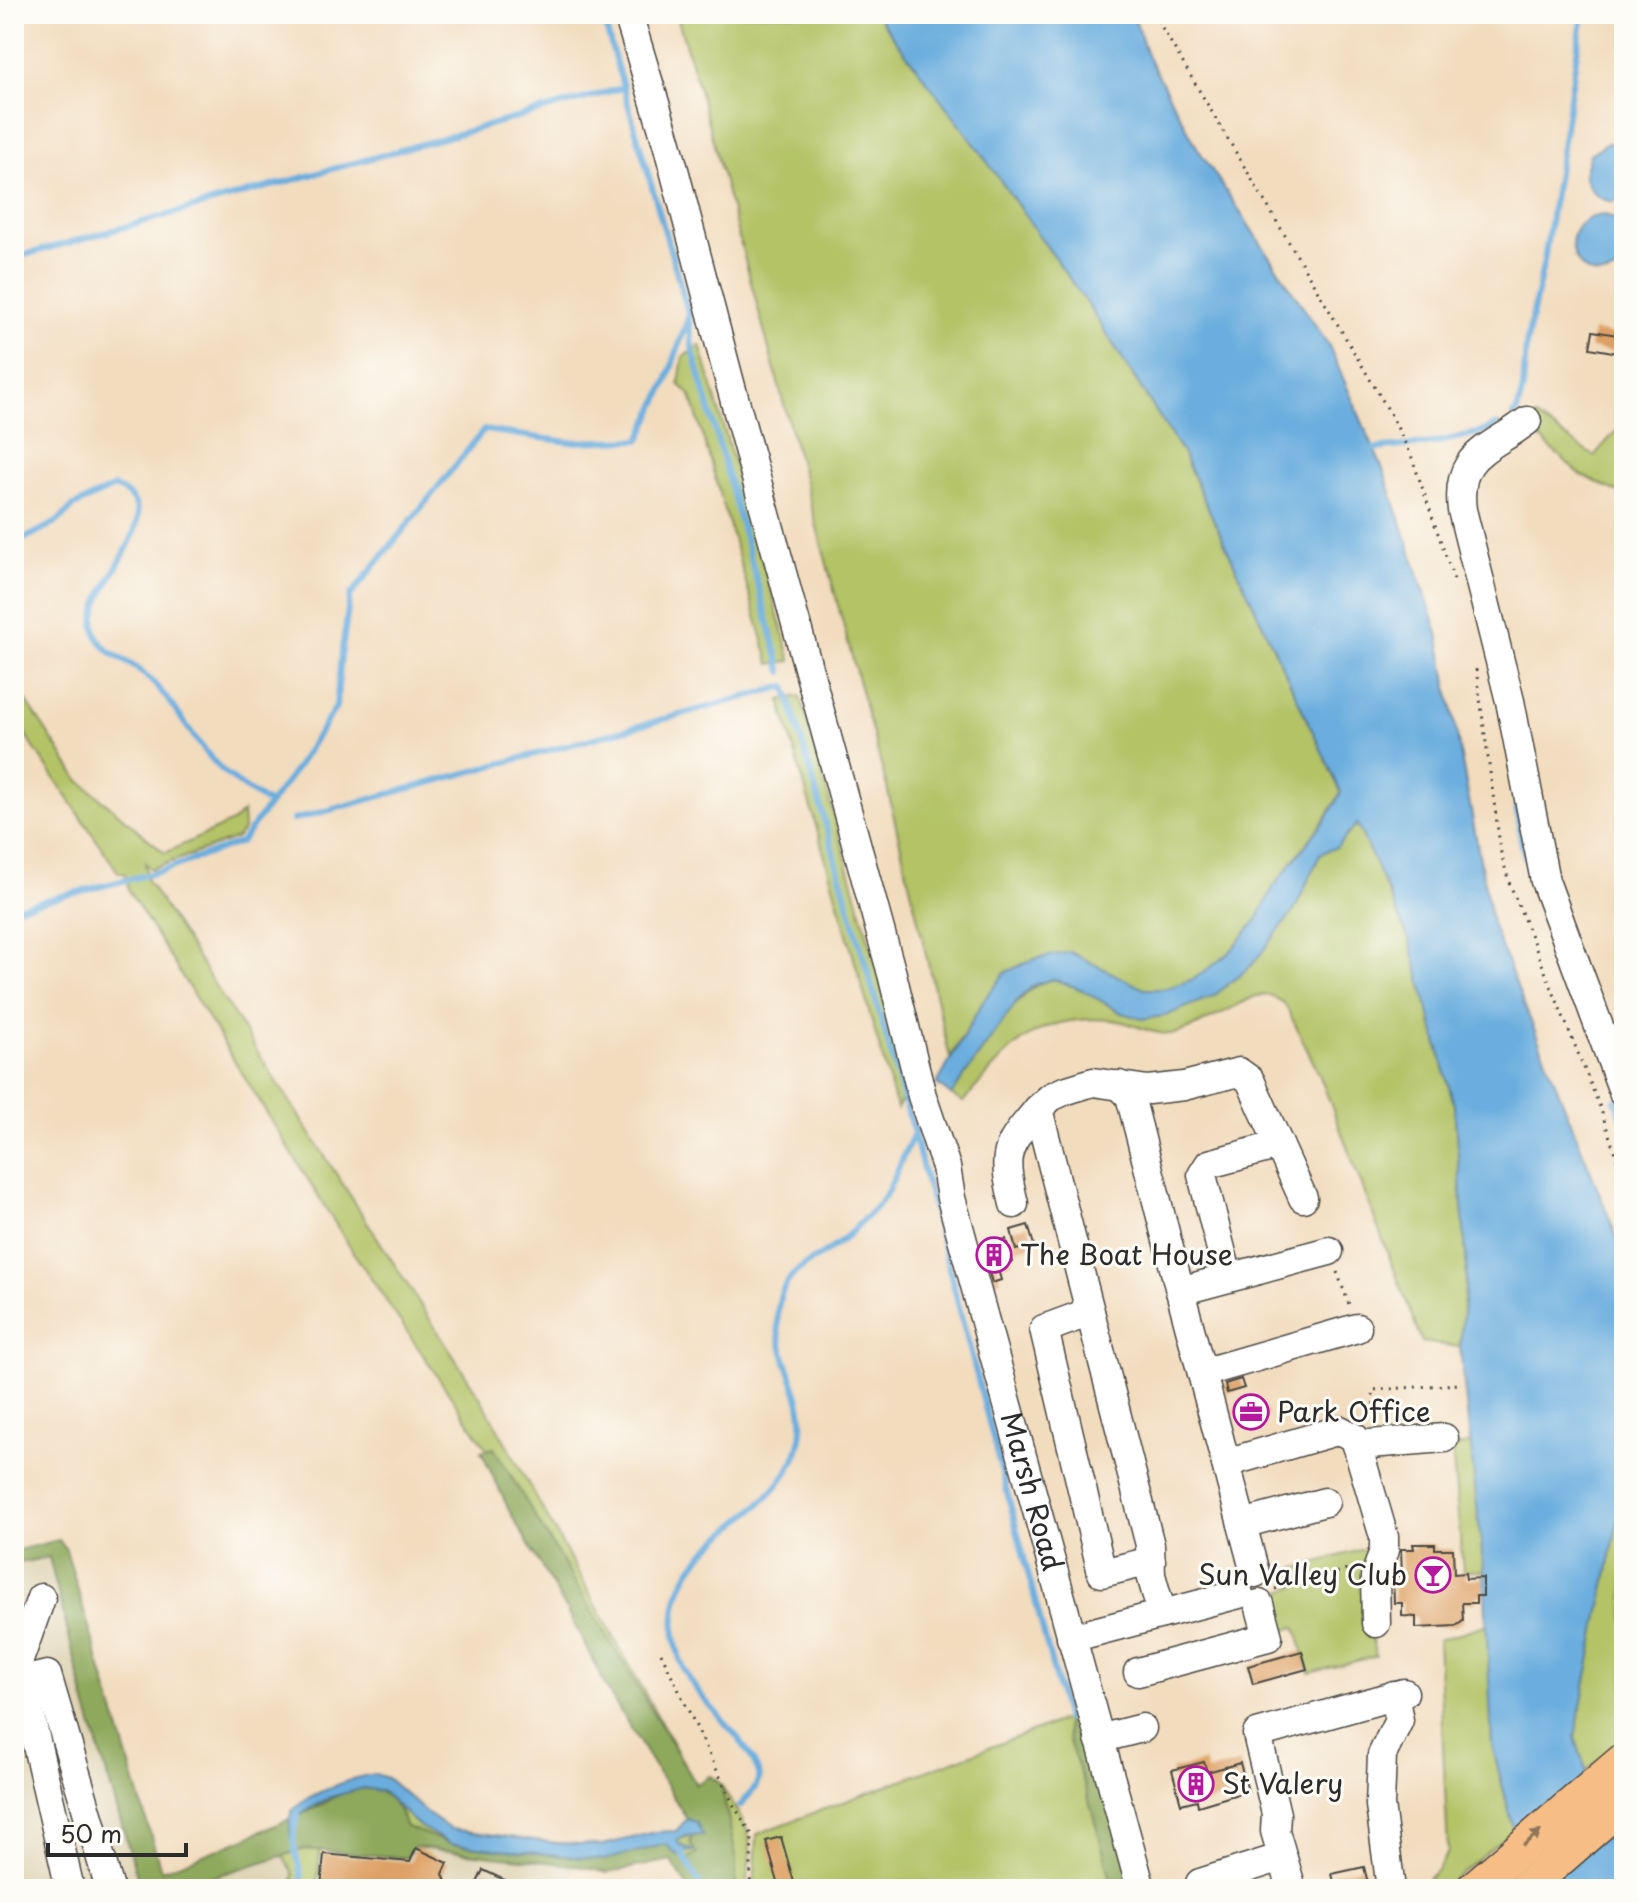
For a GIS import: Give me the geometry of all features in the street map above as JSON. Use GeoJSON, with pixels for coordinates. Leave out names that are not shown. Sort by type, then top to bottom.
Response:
{"type":"FeatureCollection","features":[{"type":"Feature","properties":{"kind":"main road"},"geometry":{"type":"LineString","coordinates":[[1473,1889],[1624,1760]]}},
{"type":"Feature","properties":{"kind":"main road"},"geometry":{"type":"LineString","coordinates":[[1525,1889],[1624,1803]]}},
{"type":"Feature","properties":{"kind":"street","name":"Marsh Road"},"geometry":{"type":"LineString","coordinates":[[628,14],[667,143],[892,974],[922,1096],[946,1167],[951,1198],[1141,1889]]}},
{"type":"Feature","properties":{"kind":"street"},"geometry":{"type":"LineString","coordinates":[[1527,421],[1481,452],[1465,467],[1459,488],[1462,510],[1513,714],[1545,881],[1624,1094]]}},
{"type":"Feature","properties":{"kind":"street"},"geometry":{"type":"LineString","coordinates":[[1014,1204],[1007,1175],[1007,1151],[1038,1109],[1051,1097],[1093,1082],[1148,1090],[1184,1086],[1232,1072],[1239,1072],[1250,1080],[1303,1198]]}},
{"type":"Feature","properties":{"kind":"street"},"geometry":{"type":"LineString","coordinates":[[1119,1085],[1130,1096],[1242,1524],[1268,1637],[1138,1672]]}},
{"type":"Feature","properties":{"kind":"street"},"geometry":{"type":"LineString","coordinates":[[1038,1109],[1150,1545],[1151,1575],[1162,1614]]}},
{"type":"Feature","properties":{"kind":"street"},"geometry":{"type":"LineString","coordinates":[[1228,1277],[1202,1175],[1209,1164],[1279,1145]]}},
{"type":"Feature","properties":{"kind":"street"},"geometry":{"type":"LineString","coordinates":[[1180,1291],[1329,1251]]}},
{"type":"Feature","properties":{"kind":"street"},"geometry":{"type":"LineString","coordinates":[[1090,1312],[1044,1329],[1102,1573],[1151,1561]]}},
{"type":"Feature","properties":{"kind":"street"},"geometry":{"type":"LineString","coordinates":[[1202,1373],[1357,1328]]}},
{"type":"Feature","properties":{"kind":"street"},"geometry":{"type":"LineString","coordinates":[[1226,1463],[1349,1438],[1444,1438]]}},
{"type":"Feature","properties":{"kind":"street"},"geometry":{"type":"LineString","coordinates":[[1349,1438],[1384,1537],[1375,1577],[1376,1623]]}},
{"type":"Feature","properties":{"kind":"street"},"geometry":{"type":"LineString","coordinates":[[1242,1524],[1325,1502]]}},
{"type":"Feature","properties":{"kind":"street"},"geometry":{"type":"LineString","coordinates":[[1071,1638],[1256,1590]]}},
{"type":"Feature","properties":{"kind":"street"},"geometry":{"type":"LineString","coordinates":[[41,1598],[18,1667],[70,1889]]}},
{"type":"Feature","properties":{"kind":"street"},"geometry":{"type":"LineString","coordinates":[[18,1667],[47,1675],[110,1889]]}},
{"type":"Feature","properties":{"kind":"street"},"geometry":{"type":"LineString","coordinates":[[1292,1889],[1275,1831],[1276,1814],[1257,1734],[1399,1694],[1399,1720],[1382,1755],[1380,1805],[1391,1889]]}},
{"type":"Feature","properties":{"kind":"street"},"geometry":{"type":"LineString","coordinates":[[1099,1739],[1142,1728]]}},
{"type":"Feature","properties":{"kind":"street"},"geometry":{"type":"LineString","coordinates":[[1202,1889],[1200,1883],[1282,1857]]}},
{"type":"Feature","properties":{"kind":"path"},"geometry":{"type":"LineString","coordinates":[[1154,14],[1277,219],[1410,453]]}},
{"type":"Feature","properties":{"kind":"path"},"geometry":{"type":"LineString","coordinates":[[1349,1438],[1375,1420],[1373,1390],[1459,1384]]}},
{"type":"Feature","properties":{"kind":"path"},"geometry":{"type":"LineString","coordinates":[[1256,1590],[1380,1562]]}},
{"type":"Feature","properties":{"kind":"path"},"geometry":{"type":"LineString","coordinates":[[661,1653],[733,1804],[752,1835],[750,1889]]}},
{"type":"Feature","properties":{"kind":"shaded area"},"geometry":{"type":"Polygon","coordinates":[[[66,1550],[169,1889],[14,1889],[14,1552],[66,1550]]]}},
{"type":"Feature","properties":{"kind":"shaded area"},"geometry":{"type":"Polygon","coordinates":[[[414,1847],[574,1865],[568,1889],[317,1889],[320,1850],[406,1858],[414,1847]]]}},
{"type":"Feature","properties":{"kind":"shaded area"},"geometry":{"type":"Polygon","coordinates":[[[283,1856],[293,1874],[292,1889],[175,1889],[283,1856]]]}},
{"type":"Feature","properties":{"kind":"green space"},"geometry":{"type":"Polygon","coordinates":[[[676,14],[876,14],[974,143],[1090,308],[1182,452],[1341,792],[1277,882],[1248,933],[1224,958],[1195,978],[1163,989],[1147,989],[1120,979],[1070,952],[985,998],[950,1058],[887,787],[676,14]]]}},
{"type":"Feature","properties":{"kind":"green space"},"geometry":{"type":"Polygon","coordinates":[[[700,345],[791,661],[770,664],[691,396],[679,384],[683,357],[700,345]]]}},
{"type":"Feature","properties":{"kind":"green space"},"geometry":{"type":"Polygon","coordinates":[[[1536,417],[1594,456],[1615,432],[1624,429],[1624,495],[1581,475],[1523,424],[1536,417]]]}},
{"type":"Feature","properties":{"kind":"green space"},"geometry":{"type":"Polygon","coordinates":[[[14,682],[78,779],[165,853],[234,821],[243,812],[244,829],[237,838],[151,869],[145,863],[147,880],[483,1402],[696,1785],[491,1455],[353,1252],[129,891],[125,874],[118,872],[14,718],[14,682]]]}},
{"type":"Feature","properties":{"kind":"green space"},"geometry":{"type":"Polygon","coordinates":[[[800,696],[910,1085],[897,1109],[780,700],[800,696]]]}},
{"type":"Feature","properties":{"kind":"green space"},"geometry":{"type":"Polygon","coordinates":[[[1357,823],[1410,941],[1454,1105],[1467,1267],[1460,1347],[1422,1342],[1319,1074],[1283,1002],[1269,995],[1256,996],[1201,1024],[1172,1034],[1157,1033],[1112,1020],[1062,1022],[1026,1038],[995,1066],[963,1102],[951,1095],[1010,1011],[1038,985],[1050,980],[1067,983],[1122,1013],[1252,965],[1295,909],[1320,854],[1337,846],[1357,823]]]}},
{"type":"Feature","properties":{"kind":"green space"},"geometry":{"type":"Polygon","coordinates":[[[1472,1443],[1484,1571],[1463,1571],[1452,1448],[1472,1443]]]}},
{"type":"Feature","properties":{"kind":"green space"},"geometry":{"type":"Polygon","coordinates":[[[494,1448],[696,1784],[710,1776],[721,1784],[736,1856],[736,1889],[689,1889],[671,1860],[607,1873],[574,1865],[414,1847],[406,1858],[304,1849],[175,1889],[141,1889],[87,1708],[49,1557],[14,1564],[14,1551],[59,1540],[66,1550],[161,1870],[236,1842],[343,1793],[365,1788],[380,1792],[392,1801],[406,1827],[451,1844],[604,1860],[666,1844],[687,1859],[697,1853],[690,1844],[693,1835],[702,1835],[696,1823],[687,1819],[609,1693],[573,1621],[512,1516],[481,1451],[494,1448]]]}},
{"type":"Feature","properties":{"kind":"green space"},"geometry":{"type":"Polygon","coordinates":[[[1624,1479],[1624,1741],[1586,1771],[1575,1737],[1624,1479]]]}},
{"type":"Feature","properties":{"kind":"green space"},"geometry":{"type":"Polygon","coordinates":[[[1367,1548],[1371,1562],[1363,1565],[1369,1628],[1376,1656],[1310,1673],[1296,1627],[1275,1631],[1271,1604],[1278,1592],[1294,1587],[1290,1570],[1367,1548]]]}},
{"type":"Feature","properties":{"kind":"green space"},"geometry":{"type":"Polygon","coordinates":[[[1488,1624],[1492,1745],[1514,1830],[1442,1889],[1418,1889],[1438,1869],[1448,1851],[1438,1640],[1488,1624]]]}},
{"type":"Feature","properties":{"kind":"green space"},"geometry":{"type":"Polygon","coordinates":[[[1084,1714],[1137,1889],[1114,1889],[1086,1789],[1068,1739],[1066,1719],[1084,1714]]]}},
{"type":"Feature","properties":{"kind":"green space"},"geometry":{"type":"Polygon","coordinates":[[[1066,1719],[1068,1739],[1086,1789],[1114,1889],[754,1889],[757,1834],[1066,1719]]]}},
{"type":"Feature","properties":{"kind":"green space"},"geometry":{"type":"Polygon","coordinates":[[[721,1784],[749,1836],[747,1889],[736,1889],[736,1856],[721,1784]]]}},
{"type":"Feature","properties":{"kind":"green space"},"geometry":{"type":"Polygon","coordinates":[[[399,1808],[419,1826],[450,1844],[406,1827],[399,1808]]]}},
{"type":"Feature","properties":{"kind":"green space"},"geometry":{"type":"Polygon","coordinates":[[[1624,1832],[1624,1883],[1609,1845],[1624,1832]]]}},
{"type":"Feature","properties":{"kind":"green space"},"geometry":{"type":"Polygon","coordinates":[[[693,1835],[690,1844],[698,1853],[687,1859],[676,1854],[692,1850],[681,1846],[676,1840],[693,1835]]]}},
{"type":"Feature","properties":{"kind":"green space"},"geometry":{"type":"Polygon","coordinates":[[[304,1849],[320,1850],[317,1889],[292,1889],[293,1874],[283,1856],[304,1849]]]}},
{"type":"Feature","properties":{"kind":"water"},"geometry":{"type":"Polygon","coordinates":[[[876,14],[1133,14],[1147,55],[1198,149],[1329,346],[1385,474],[1438,633],[1492,924],[1622,1250],[1623,1495],[1575,1737],[1624,1889],[1529,1889],[1492,1745],[1484,1571],[1460,1347],[1467,1267],[1454,1105],[1410,941],[1357,824],[1337,847],[1320,854],[1295,909],[1252,965],[1214,996],[1165,1016],[1142,1019],[1122,1013],[1082,990],[1053,979],[1034,985],[1018,1000],[951,1095],[937,1084],[985,998],[1006,972],[1034,959],[1070,952],[1144,989],[1164,989],[1194,979],[1228,954],[1257,920],[1274,886],[1329,815],[1341,792],[1182,452],[1090,308],[974,143],[876,14]]]}},
{"type":"Feature","properties":{"kind":"water"},"geometry":{"type":"Polygon","coordinates":[[[1607,143],[1624,145],[1624,200],[1610,201],[1598,196],[1589,187],[1584,174],[1590,154],[1607,143]]]}},
{"type":"Feature","properties":{"kind":"water"},"geometry":{"type":"Polygon","coordinates":[[[1604,215],[1624,226],[1624,265],[1608,274],[1594,274],[1582,267],[1575,256],[1573,243],[1576,230],[1586,220],[1604,215]]]}},
{"type":"Feature","properties":{"kind":"water"},"geometry":{"type":"Polygon","coordinates":[[[375,1774],[387,1778],[450,1829],[557,1843],[603,1845],[656,1832],[676,1831],[687,1819],[696,1822],[703,1835],[685,1836],[677,1840],[681,1846],[694,1851],[676,1854],[666,1844],[604,1860],[451,1844],[419,1826],[383,1792],[364,1788],[331,1797],[298,1815],[293,1830],[293,1850],[289,1821],[296,1807],[329,1788],[375,1774]]]}},
{"type":"Feature","properties":{"kind":"building"},"geometry":{"type":"Polygon","coordinates":[[[1593,331],[1624,336],[1624,354],[1590,348],[1593,331]]]}},
{"type":"Feature","properties":{"kind":"building"},"geometry":{"type":"Polygon","coordinates":[[[1028,1225],[1034,1245],[1016,1250],[1011,1230],[1028,1225]]]}},
{"type":"Feature","properties":{"kind":"building","name":"The Boat House"},"geometry":{"type":"Polygon","coordinates":[[[1006,1239],[1012,1262],[997,1266],[1001,1280],[992,1283],[982,1246],[1006,1239]]]}},
{"type":"Feature","properties":{"kind":"building"},"geometry":{"type":"Polygon","coordinates":[[[1241,1379],[1244,1388],[1227,1393],[1225,1384],[1241,1379]]]}},
{"type":"Feature","properties":{"kind":"building","name":"Park Office"},"geometry":{"type":"Polygon","coordinates":[[[1242,1398],[1268,1413],[1260,1426],[1234,1411],[1242,1398]]]}},
{"type":"Feature","properties":{"kind":"building","name":"Sun Valley Club"},"geometry":{"type":"Polygon","coordinates":[[[1413,1544],[1435,1544],[1435,1549],[1453,1549],[1454,1574],[1465,1573],[1466,1579],[1483,1578],[1483,1596],[1476,1596],[1476,1603],[1462,1603],[1463,1621],[1456,1626],[1416,1628],[1416,1617],[1402,1616],[1402,1603],[1394,1603],[1393,1576],[1402,1576],[1401,1549],[1414,1549],[1413,1544]]]}},
{"type":"Feature","properties":{"kind":"building"},"geometry":{"type":"Polygon","coordinates":[[[1302,1651],[1307,1669],[1253,1684],[1248,1666],[1302,1651]]]}},
{"type":"Feature","properties":{"kind":"building"},"geometry":{"type":"Polygon","coordinates":[[[1204,1762],[1207,1772],[1240,1763],[1248,1791],[1198,1806],[1197,1800],[1181,1804],[1172,1770],[1204,1762]]]}},
{"type":"Feature","properties":{"kind":"building"},"geometry":{"type":"Polygon","coordinates":[[[781,1837],[796,1889],[780,1889],[766,1841],[781,1837]]]}},
{"type":"Feature","properties":{"kind":"building"},"geometry":{"type":"Polygon","coordinates":[[[416,1848],[448,1863],[443,1874],[449,1889],[321,1888],[324,1854],[410,1862],[416,1848]]]}},
{"type":"Feature","properties":{"kind":"building"},"geometry":{"type":"Polygon","coordinates":[[[1364,1867],[1369,1887],[1336,1889],[1332,1874],[1364,1867]]]}},
{"type":"Feature","properties":{"kind":"building"},"geometry":{"type":"Polygon","coordinates":[[[483,1870],[524,1889],[474,1889],[483,1870]]]}},
{"type":"Feature","properties":{"kind":"waterway"},"geometry":{"type":"LineString","coordinates":[[14,908],[162,871],[241,842],[295,770],[336,707],[350,596],[484,430],[569,442],[640,440],[667,381],[689,315],[602,14]]}},
{"type":"Feature","properties":{"kind":"waterway"},"geometry":{"type":"LineString","coordinates":[[1513,415],[1517,412],[1523,388],[1526,345],[1544,261],[1583,14]]}},
{"type":"Feature","properties":{"kind":"waterway"},"geometry":{"type":"LineString","coordinates":[[14,258],[622,88]]}},
{"type":"Feature","properties":{"kind":"waterway"},"geometry":{"type":"LineString","coordinates":[[689,319],[692,347],[782,672]]}},
{"type":"Feature","properties":{"kind":"waterway"},"geometry":{"type":"LineString","coordinates":[[1374,449],[1433,443],[1482,432],[1497,425]]}},
{"type":"Feature","properties":{"kind":"waterway"},"geometry":{"type":"LineString","coordinates":[[14,544],[57,522],[74,506],[114,487],[132,498],[138,513],[135,531],[103,591],[96,611],[98,637],[108,650],[137,668],[154,684],[220,768],[269,804]]}},
{"type":"Feature","properties":{"kind":"waterway"},"geometry":{"type":"LineString","coordinates":[[293,820],[786,686],[914,1134],[1066,1719]]}},
{"type":"Feature","properties":{"kind":"waterway"},"geometry":{"type":"LineString","coordinates":[[1516,805],[1528,864]]}},
{"type":"Feature","properties":{"kind":"waterway"},"geometry":{"type":"LineString","coordinates":[[1615,1100],[1624,1123]]}},
{"type":"Feature","properties":{"kind":"waterway"},"geometry":{"type":"LineString","coordinates":[[740,1806],[760,1777],[739,1740],[688,1676],[679,1657],[675,1635],[676,1605],[684,1581],[697,1561],[771,1493],[787,1472],[799,1448],[802,1425],[800,1404],[781,1343],[778,1321],[784,1287],[797,1271],[843,1240],[884,1198],[918,1128]]}},
{"type":"Feature","properties":{"kind":"waterway"},"geometry":{"type":"LineString","coordinates":[[298,1815],[294,1847],[302,1889]]}},
{"type":"Feature","properties":{"kind":"waterway"},"geometry":{"type":"LineString","coordinates":[[681,1852],[703,1889]]}},
{"type":"Feature","properties":{"kind":"place","name":"The Boat House"},"geometry":{"type":"Point","coordinates":[994,1255]}},
{"type":"Feature","properties":{"kind":"place","name":"Park Office"},"geometry":{"type":"Point","coordinates":[1251,1412]}},
{"type":"Feature","properties":{"kind":"place","name":"Sun Valley Club"},"geometry":{"type":"Point","coordinates":[1433,1575]}},
{"type":"Feature","properties":{"kind":"place","name":"St Valery"},"geometry":{"type":"Point","coordinates":[1196,1784]}}]}
